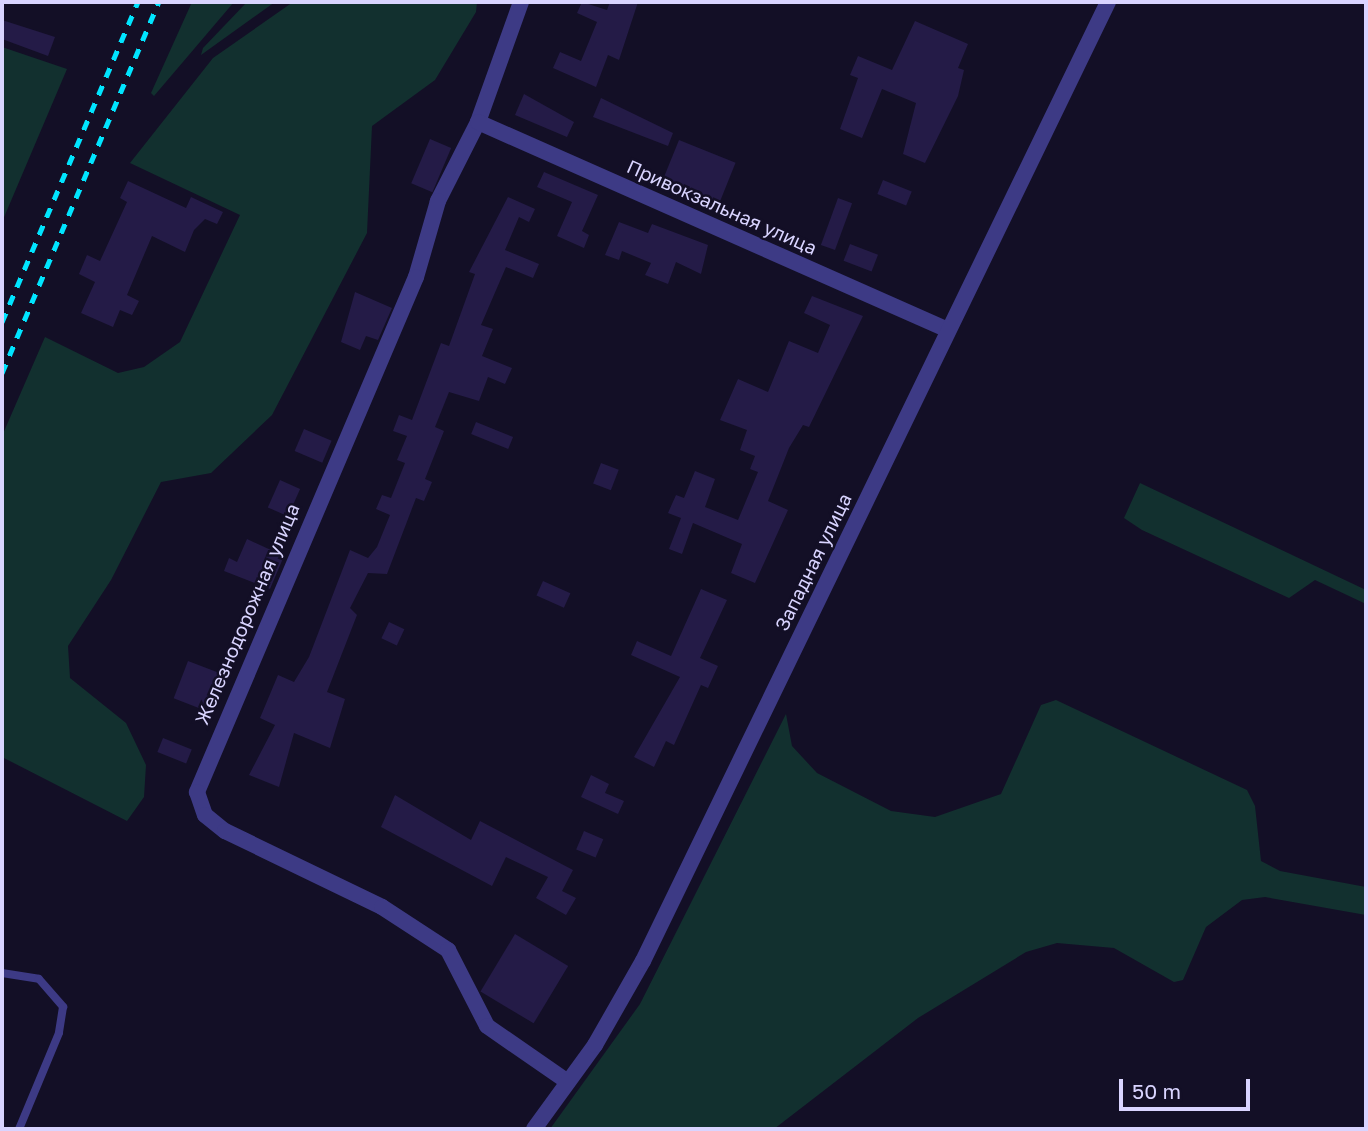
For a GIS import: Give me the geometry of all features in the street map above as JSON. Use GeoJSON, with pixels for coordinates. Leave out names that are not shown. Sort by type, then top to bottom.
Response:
{"type":"FeatureCollection","features":[{"type":"Feature","properties":{"kind":"street","name":"Железнодорожная улица"},"geometry":{"type":"LineString","coordinates":[[521,2],[478,122],[438,201],[416,277],[197,792],[205,815],[225,831],[382,907],[448,950],[487,1026],[568,1082]]}},
{"type":"Feature","properties":{"kind":"street","name":"Западная улица"},"geometry":{"type":"LineString","coordinates":[[534,1129],[568,1082],[643,961],[1108,2]]}},
{"type":"Feature","properties":{"kind":"street","name":"Привокзальная улица"},"geometry":{"type":"LineString","coordinates":[[478,122],[948,330]]}},
{"type":"Feature","properties":{"kind":"lane"},"geometry":{"type":"LineString","coordinates":[[2,973],[39,979],[63,1007],[59,1033],[19,1129]]}},
{"type":"Feature","properties":{"kind":"green space"},"geometry":{"type":"Polygon","coordinates":[[[192,2],[234,2],[154,96],[151,93],[192,2]]]}},
{"type":"Feature","properties":{"kind":"green space"},"geometry":{"type":"Polygon","coordinates":[[[247,2],[275,2],[201,55],[203,48],[247,2]]]}},
{"type":"Feature","properties":{"kind":"green space"},"geometry":{"type":"Polygon","coordinates":[[[293,2],[477,2],[476,12],[435,80],[372,126],[367,233],[272,415],[211,473],[161,482],[111,580],[68,646],[70,678],[126,723],[146,765],[144,797],[127,821],[2,757],[2,436],[45,337],[118,373],[144,367],[180,342],[240,215],[130,163],[213,58],[293,2]]]}},
{"type":"Feature","properties":{"kind":"green space"},"geometry":{"type":"Polygon","coordinates":[[[2,47],[67,69],[2,222],[2,47]]]}},
{"type":"Feature","properties":{"kind":"green space"},"geometry":{"type":"Polygon","coordinates":[[[1140,483],[1366,590],[1366,604],[1315,580],[1289,598],[1142,530],[1124,518],[1140,483]]]}},
{"type":"Feature","properties":{"kind":"green space"},"geometry":{"type":"Polygon","coordinates":[[[1056,700],[1247,790],[1255,806],[1261,861],[1280,871],[1366,887],[1366,915],[1265,897],[1242,900],[1206,927],[1183,980],[1174,982],[1114,948],[1057,943],[1026,952],[918,1018],[774,1129],[550,1129],[640,1004],[786,714],[792,746],[817,773],[891,811],[935,817],[1001,794],[1041,705],[1056,700]]]}},
{"type":"Feature","properties":{"kind":"building"},"geometry":{"type":"Polygon","coordinates":[[[582,2],[607,10],[610,2],[638,2],[619,60],[608,55],[596,87],[553,68],[560,52],[581,61],[597,22],[577,13],[582,2]]]}},
{"type":"Feature","properties":{"kind":"building"},"geometry":{"type":"Polygon","coordinates":[[[2,20],[55,37],[48,56],[2,39],[2,20]]]}},
{"type":"Feature","properties":{"kind":"building"},"geometry":{"type":"Polygon","coordinates":[[[915,21],[968,44],[958,68],[964,70],[958,96],[925,163],[903,154],[916,103],[882,89],[862,138],[840,129],[858,78],[850,75],[858,56],[892,70],[915,21]]]}},
{"type":"Feature","properties":{"kind":"building"},"geometry":{"type":"Polygon","coordinates":[[[524,94],[574,122],[567,137],[515,115],[524,94]]]}},
{"type":"Feature","properties":{"kind":"building"},"geometry":{"type":"Polygon","coordinates":[[[601,98],[673,133],[668,146],[593,117],[601,98]]]}},
{"type":"Feature","properties":{"kind":"building"},"geometry":{"type":"Polygon","coordinates":[[[430,139],[451,148],[432,192],[411,183],[430,139]]]}},
{"type":"Feature","properties":{"kind":"building"},"geometry":{"type":"Polygon","coordinates":[[[679,140],[736,163],[719,203],[663,180],[679,140]]]}},
{"type":"Feature","properties":{"kind":"building"},"geometry":{"type":"Polygon","coordinates":[[[544,172],[598,195],[582,231],[589,235],[584,248],[557,236],[572,202],[537,187],[544,172]]]}},
{"type":"Feature","properties":{"kind":"building"},"geometry":{"type":"Polygon","coordinates":[[[883,180],[912,192],[906,206],[877,194],[883,180]]]}},
{"type":"Feature","properties":{"kind":"building"},"geometry":{"type":"Polygon","coordinates":[[[128,181],[186,208],[191,197],[223,212],[217,224],[205,219],[194,230],[185,252],[152,236],[127,295],[139,301],[132,315],[120,310],[113,327],[81,313],[95,282],[79,274],[87,255],[100,261],[127,202],[120,198],[128,181]]]}},
{"type":"Feature","properties":{"kind":"building"},"geometry":{"type":"Polygon","coordinates":[[[508,197],[535,209],[529,222],[519,217],[505,250],[539,264],[533,278],[506,267],[481,325],[493,329],[482,356],[512,368],[505,384],[488,377],[479,401],[449,392],[435,427],[444,431],[425,479],[432,482],[424,501],[416,498],[387,574],[368,573],[350,608],[357,615],[327,692],[345,699],[330,748],[294,733],[279,787],[249,775],[275,725],[260,718],[278,675],[294,682],[309,657],[350,550],[368,558],[377,547],[390,515],[376,509],[382,495],[391,498],[405,463],[397,460],[407,436],[393,431],[399,415],[412,420],[441,343],[449,346],[475,274],[469,272],[508,197]]]}},
{"type":"Feature","properties":{"kind":"building"},"geometry":{"type":"Polygon","coordinates":[[[838,198],[852,203],[835,250],[821,245],[838,198]]]}},
{"type":"Feature","properties":{"kind":"building"},"geometry":{"type":"Polygon","coordinates":[[[619,222],[648,233],[652,224],[708,245],[701,274],[676,262],[668,284],[645,275],[651,263],[622,251],[619,260],[605,255],[619,222]]]}},
{"type":"Feature","properties":{"kind":"building"},"geometry":{"type":"Polygon","coordinates":[[[850,244],[878,255],[872,272],[844,261],[850,244]]]}},
{"type":"Feature","properties":{"kind":"building"},"geometry":{"type":"Polygon","coordinates":[[[355,292],[392,308],[378,340],[366,336],[360,350],[341,342],[355,292]]]}},
{"type":"Feature","properties":{"kind":"building"},"geometry":{"type":"Polygon","coordinates":[[[812,296],[863,316],[809,427],[803,425],[789,448],[768,501],[788,510],[755,583],[731,573],[742,544],[693,523],[682,554],[669,549],[681,518],[668,513],[676,495],[684,498],[695,471],[715,479],[705,507],[738,520],[758,472],[750,469],[755,456],[740,450],[747,430],[720,420],[738,379],[768,392],[789,341],[818,353],[830,325],[804,313],[812,296]]]}},
{"type":"Feature","properties":{"kind":"building"},"geometry":{"type":"Polygon","coordinates":[[[476,422],[513,437],[508,449],[471,434],[476,422]]]}},
{"type":"Feature","properties":{"kind":"building"},"geometry":{"type":"Polygon","coordinates":[[[304,429],[332,441],[322,463],[295,451],[304,429]]]}},
{"type":"Feature","properties":{"kind":"building"},"geometry":{"type":"Polygon","coordinates":[[[601,463],[619,470],[611,490],[593,484],[601,463]]]}},
{"type":"Feature","properties":{"kind":"building"},"geometry":{"type":"Polygon","coordinates":[[[280,480],[300,489],[288,516],[268,507],[280,480]]]}},
{"type":"Feature","properties":{"kind":"building"},"geometry":{"type":"Polygon","coordinates":[[[247,539],[284,556],[270,589],[224,571],[229,558],[237,562],[247,539]]]}},
{"type":"Feature","properties":{"kind":"building"},"geometry":{"type":"Polygon","coordinates":[[[543,581],[570,593],[564,608],[536,596],[543,581]]]}},
{"type":"Feature","properties":{"kind":"building"},"geometry":{"type":"Polygon","coordinates":[[[701,589],[727,600],[700,658],[718,666],[708,688],[701,685],[674,745],[666,741],[654,767],[634,757],[680,677],[631,655],[637,641],[671,656],[701,589]]]}},
{"type":"Feature","properties":{"kind":"building"},"geometry":{"type":"Polygon","coordinates":[[[389,622],[404,629],[397,645],[381,638],[389,622]]]}},
{"type":"Feature","properties":{"kind":"building"},"geometry":{"type":"Polygon","coordinates":[[[188,661],[219,673],[204,710],[174,698],[188,661]]]}},
{"type":"Feature","properties":{"kind":"building"},"geometry":{"type":"Polygon","coordinates":[[[163,738],[192,750],[186,764],[157,752],[163,738]]]}},
{"type":"Feature","properties":{"kind":"building"},"geometry":{"type":"Polygon","coordinates":[[[591,775],[609,784],[605,793],[624,801],[618,814],[581,797],[591,775]]]}},
{"type":"Feature","properties":{"kind":"building"},"geometry":{"type":"Polygon","coordinates":[[[395,795],[471,840],[480,821],[573,870],[562,891],[576,898],[566,915],[536,898],[548,877],[506,857],[492,886],[381,827],[395,795]]]}},
{"type":"Feature","properties":{"kind":"building"},"geometry":{"type":"Polygon","coordinates":[[[584,831],[603,839],[596,858],[576,849],[584,831]]]}},
{"type":"Feature","properties":{"kind":"building"},"geometry":{"type":"Polygon","coordinates":[[[515,934],[568,966],[534,1023],[480,991],[515,934]]]}},
{"type":"Feature","properties":{"kind":"railway"},"geometry":{"type":"LineString","coordinates":[[2,322],[138,2]]}},
{"type":"Feature","properties":{"kind":"railway"},"geometry":{"type":"LineString","coordinates":[[2,373],[159,2]]}}]}
